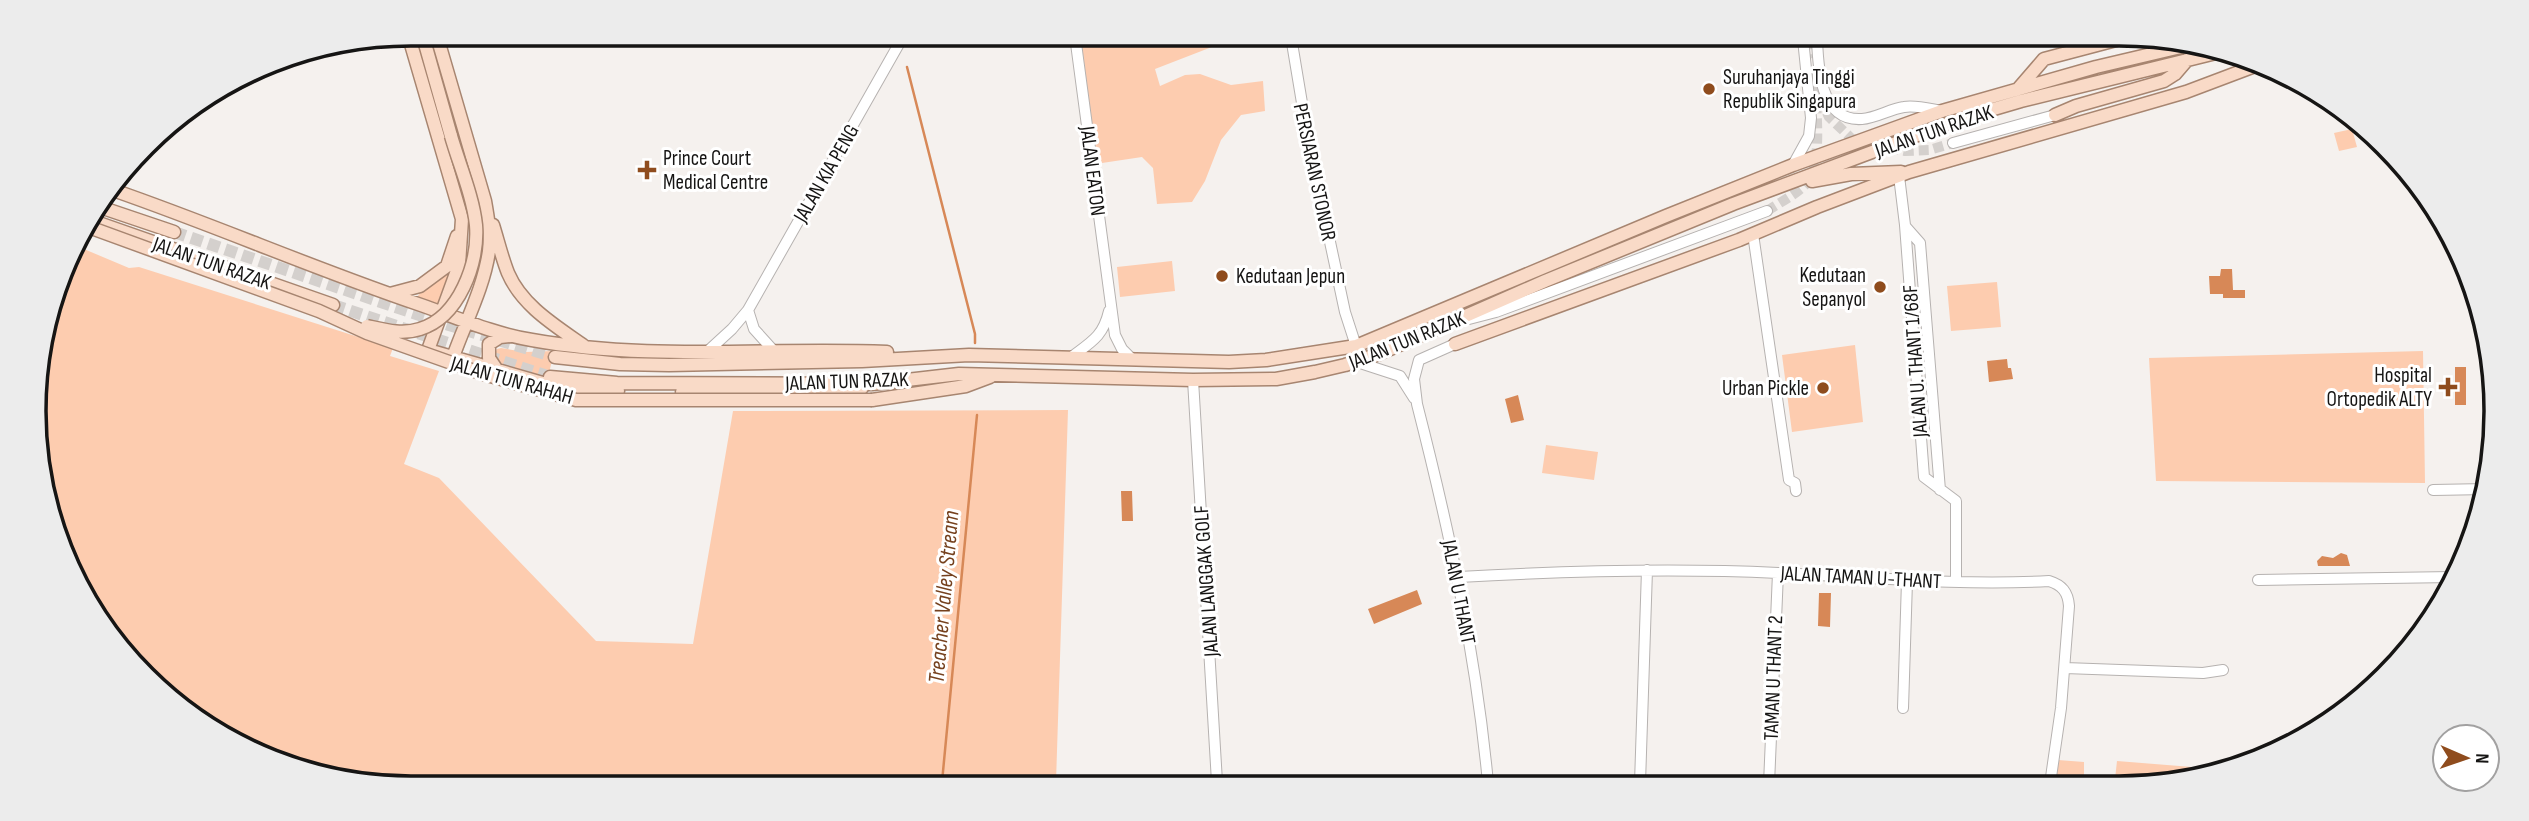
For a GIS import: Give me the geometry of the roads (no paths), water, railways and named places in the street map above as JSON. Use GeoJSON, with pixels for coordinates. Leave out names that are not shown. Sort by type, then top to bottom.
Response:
{"type":"FeatureCollection","features":[{"type":"Feature","properties":{"kind":"main road"},"geometry":{"type":"LineString","coordinates":[[412,46],[463,219],[459,265],[428,350]]}},
{"type":"Feature","properties":{"kind":"main road"},"geometry":{"type":"LineString","coordinates":[[319,311],[363,325],[401,333],[421,329],[450,309],[460,295],[475,247],[476,225],[426,46]]}},
{"type":"Feature","properties":{"kind":"main road"},"geometry":{"type":"LineString","coordinates":[[440,46],[509,274],[517,289],[548,321],[586,347]]}},
{"type":"Feature","properties":{"kind":"main road"},"geometry":{"type":"LineString","coordinates":[[2019,88],[2044,59],[2093,46]]}},
{"type":"Feature","properties":{"kind":"main road","name":"JALAN TUN RAZAK"},"geometry":{"type":"LineString","coordinates":[[555,357],[620,364],[669,365],[862,361],[948,355],[1266,360],[1356,346],[1793,165],[1942,111],[2096,67],[2170,50]]}},
{"type":"Feature","properties":{"kind":"main road","name":"JALAN TUN RAZAK"},"geometry":{"type":"LineString","coordinates":[[550,377],[617,383],[872,384],[959,374],[1000,373],[1193,380],[1276,379],[1357,362],[1557,276],[1776,188],[1963,118],[2204,56]]}},
{"type":"Feature","properties":{"kind":"main road"},"geometry":{"type":"LineString","coordinates":[[2055,115],[2076,106],[2164,81],[2188,60]]}},
{"type":"Feature","properties":{"kind":"main road","name":"JALAN TUN RAZAK"},"geometry":{"type":"LineString","coordinates":[[1455,344],[1753,234],[1904,174],[2186,92],[2247,69]]}},
{"type":"Feature","properties":{"kind":"main road"},"geometry":{"type":"LineString","coordinates":[[2055,115],[2084,112],[2166,90],[2186,92]]}},
{"type":"Feature","properties":{"kind":"main road"},"geometry":{"type":"LineString","coordinates":[[1776,188],[1851,174],[1904,174]]}},
{"type":"Feature","properties":{"kind":"main road"},"geometry":{"type":"LineString","coordinates":[[118,192],[389,294],[512,336],[626,351],[841,350],[948,355]]}},
{"type":"Feature","properties":{"kind":"main road"},"geometry":{"type":"LineString","coordinates":[[453,356],[480,286],[489,251],[485,201]]}},
{"type":"Feature","properties":{"kind":"main road","name":"JALAN TUN RAZAK"},"geometry":{"type":"LineString","coordinates":[[106,209],[174,232]]}},
{"type":"Feature","properties":{"kind":"main road"},"geometry":{"type":"LineString","coordinates":[[389,294],[420,286],[447,266],[463,219]]}},
{"type":"Feature","properties":{"kind":"main road","name":"JALAN TUN RAZAK"},"geometry":{"type":"LineString","coordinates":[[97,223],[333,305]]}},
{"type":"Feature","properties":{"kind":"main road"},"geometry":{"type":"LineString","coordinates":[[93,229],[109,233],[113,241],[293,306],[428,350],[567,390],[838,394],[856,391],[872,384]]}},
{"type":"Feature","properties":{"kind":"main road","name":"JALAN TUN RAHAH"},"geometry":{"type":"LineString","coordinates":[[93,230],[319,311],[368,333],[480,373],[576,400],[872,400],[966,386],[1000,373]]}},
{"type":"Feature","properties":{"kind":"main road"},"geometry":{"type":"LineString","coordinates":[[497,370],[489,359],[489,344],[500,337],[512,336]]}},
{"type":"Feature","properties":{"kind":"street","name":"JALAN KIA PENG"},"geometry":{"type":"LineString","coordinates":[[708,351],[748,310],[898,46]]}},
{"type":"Feature","properties":{"kind":"street","name":"JALAN EATON"},"geometry":{"type":"LineString","coordinates":[[1077,46],[1110,307],[1118,343],[1133,360]]}},
{"type":"Feature","properties":{"kind":"street","name":"PERSIARAN STONOR"},"geometry":{"type":"LineString","coordinates":[[1292,46],[1308,139],[1345,312],[1356,346]]}},
{"type":"Feature","properties":{"kind":"street"},"geometry":{"type":"LineString","coordinates":[[1793,165],[1809,136],[1811,118],[1804,46]]}},
{"type":"Feature","properties":{"kind":"street"},"geometry":{"type":"LineString","coordinates":[[1818,46],[1821,84],[1831,104],[1839,111],[1861,119],[1905,107],[1942,111]]}},
{"type":"Feature","properties":{"kind":"street"},"geometry":{"type":"LineString","coordinates":[[1953,144],[2055,115]]}},
{"type":"Feature","properties":{"kind":"street","name":"JALAN U. THANT 1/68F"},"geometry":{"type":"LineString","coordinates":[[1904,174],[1905,225],[1924,477],[1956,501],[1956,582]]}},
{"type":"Feature","properties":{"kind":"street"},"geometry":{"type":"LineString","coordinates":[[1442,326],[1496,313],[1767,211]]}},
{"type":"Feature","properties":{"kind":"street"},"geometry":{"type":"LineString","coordinates":[[1753,234],[1789,480],[1795,483],[1796,491]]}},
{"type":"Feature","properties":{"kind":"street"},"geometry":{"type":"LineString","coordinates":[[1070,358],[1099,336],[1107,323],[1110,307]]}},
{"type":"Feature","properties":{"kind":"street"},"geometry":{"type":"LineString","coordinates":[[748,310],[754,330],[773,350]]}},
{"type":"Feature","properties":{"kind":"street","name":"JALAN U THANT"},"geometry":{"type":"LineString","coordinates":[[1455,344],[1424,356],[1416,364],[1414,379],[1417,404],[1459,576],[1487,776]]}},
{"type":"Feature","properties":{"kind":"street","name":"JALAN U THANT"},"geometry":{"type":"LineString","coordinates":[[1357,362],[1399,376],[1417,404]]}},
{"type":"Feature","properties":{"kind":"street","name":"JALAN LANGGAK GOLF"},"geometry":{"type":"LineString","coordinates":[[1193,380],[1217,776]]}},
{"type":"Feature","properties":{"kind":"street"},"geometry":{"type":"LineString","coordinates":[[2434,490],[2474,489]]}},
{"type":"Feature","properties":{"kind":"street","name":"JALAN TAMAN U-THANT"},"geometry":{"type":"LineString","coordinates":[[1459,576],[1572,570],[1647,570],[1778,573],[1908,581],[2049,581],[2059,584],[2065,590],[2069,606],[2065,668],[2051,776]]}},
{"type":"Feature","properties":{"kind":"street"},"geometry":{"type":"LineString","coordinates":[[1640,776],[1647,570]]}},
{"type":"Feature","properties":{"kind":"street","name":"TAMAN U THANT 2"},"geometry":{"type":"LineString","coordinates":[[1769,776],[1778,573]]}},
{"type":"Feature","properties":{"kind":"street"},"geometry":{"type":"LineString","coordinates":[[2258,580],[2443,578]]}},
{"type":"Feature","properties":{"kind":"street"},"geometry":{"type":"LineString","coordinates":[[1903,708],[1908,581]]}},
{"type":"Feature","properties":{"kind":"street"},"geometry":{"type":"LineString","coordinates":[[2065,668],[2203,673],[2223,670]]}},
{"type":"Feature","properties":{"kind":"waterway","name":"Treacher Valley Stream"},"geometry":{"type":"LineString","coordinates":[[907,67],[975,334],[975,343]]}},
{"type":"Feature","properties":{"kind":"waterway","name":"Treacher Valley Stream"},"geometry":{"type":"LineString","coordinates":[[943,776],[977,415]]}},
{"type":"Feature","properties":{"kind":"tunnel"},"geometry":{"type":"LineString","coordinates":[[1813,46],[1814,58]]}},
{"type":"Feature","properties":{"kind":"tunnel"},"geometry":{"type":"LineString","coordinates":[[1810,71],[1811,79],[1829,117],[1852,139],[1905,151],[1929,150],[1953,143]]}},
{"type":"Feature","properties":{"kind":"tunnel"},"geometry":{"type":"LineString","coordinates":[[1767,211],[1800,190],[1810,178],[1817,142],[1816,94]]}},
{"type":"Feature","properties":{"kind":"tunnel"},"geometry":{"type":"LineString","coordinates":[[174,232],[449,325],[555,357]]}},
{"type":"Feature","properties":{"kind":"tunnel"},"geometry":{"type":"LineString","coordinates":[[333,305],[550,377]]}},
{"type":"Feature","properties":{"kind":"place","name":"Suruhanjaya Tinggi Republik Singapura"},"geometry":{"type":"Point","coordinates":[1709,89]}},
{"type":"Feature","properties":{"kind":"place","name":"Prince Court Medical Centre"},"geometry":{"type":"Point","coordinates":[647,170]}},
{"type":"Feature","properties":{"kind":"place","name":"Kedutaan Jepun"},"geometry":{"type":"Point","coordinates":[1222,276]}},
{"type":"Feature","properties":{"kind":"place","name":"Kedutaan Sepanyol"},"geometry":{"type":"Point","coordinates":[1880,287]}},
{"type":"Feature","properties":{"kind":"place","name":"Hospital Ortopedik ALTY"},"geometry":{"type":"Point","coordinates":[2448,387]}},
{"type":"Feature","properties":{"kind":"place","name":"Urban Pickle"},"geometry":{"type":"Point","coordinates":[1823,388]}}]}
